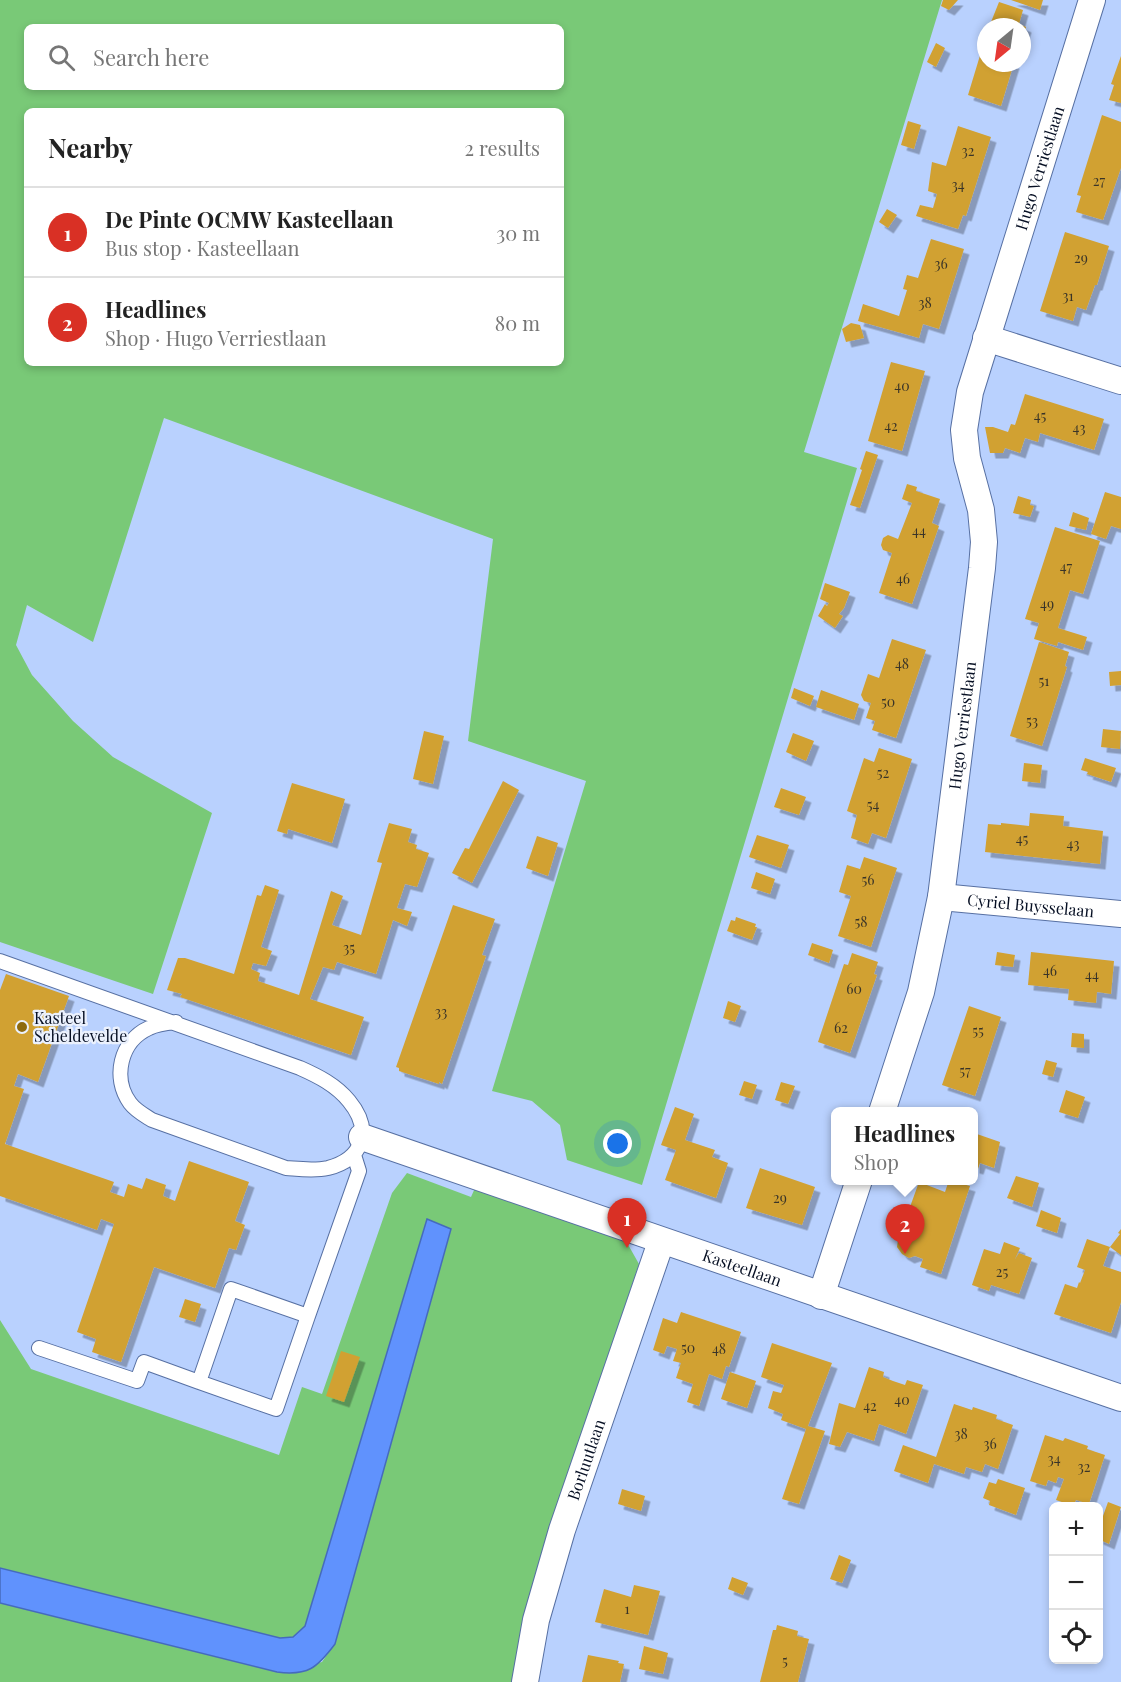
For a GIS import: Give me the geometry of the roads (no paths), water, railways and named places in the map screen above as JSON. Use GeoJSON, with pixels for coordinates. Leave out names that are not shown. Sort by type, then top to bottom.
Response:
{"type":"FeatureCollection","features":[{"type":"Feature","properties":{"kind":"street","name":"Hugo Verriestlaan"},"geometry":{"type":"LineString","coordinates":[[884,1107],[921,992],[941,897],[984,542],[981,510],[967,458],[964,430],[970,392],[1092,0]]}},
{"type":"Feature","properties":{"kind":"street"},"geometry":{"type":"LineString","coordinates":[[986,338],[1121,381]]}},
{"type":"Feature","properties":{"kind":"street","name":"Cyriel Buysselaan"},"geometry":{"type":"LineString","coordinates":[[941,897],[1121,914]]}},
{"type":"Feature","properties":{"kind":"street","name":"Kasteellaan"},"geometry":{"type":"LineString","coordinates":[[358,1146],[661,1242],[1121,1398]]}},
{"type":"Feature","properties":{"kind":"street"},"geometry":{"type":"LineString","coordinates":[[821,1296],[857,1185]]}},
{"type":"Feature","properties":{"kind":"street","name":"Borluutlaan"},"geometry":{"type":"LineString","coordinates":[[525,1682],[536,1620],[562,1530],[661,1242]]}},
{"type":"Feature","properties":{"kind":"lane"},"geometry":{"type":"LineString","coordinates":[[0,961],[300,1068],[319,1077],[350,1102],[359,1116],[363,1130],[358,1146],[359,1171],[276,1409],[144,1362],[137,1381],[39,1348]]}},
{"type":"Feature","properties":{"kind":"lane"},"geometry":{"type":"LineString","coordinates":[[176,1022],[149,1028],[134,1039],[123,1056],[120,1069],[121,1082],[128,1099],[141,1114],[286,1168],[307,1170],[326,1168],[342,1163],[358,1146]]}},
{"type":"Feature","properties":{"kind":"lane"},"geometry":{"type":"LineString","coordinates":[[199,1382],[231,1289],[308,1316]]}},
{"type":"Feature","properties":{"kind":"water"},"geometry":{"type":"Polygon","coordinates":[[[427,1219],[451,1229],[335,1644],[323,1659],[311,1668],[297,1673],[277,1672],[0,1603],[0,1568],[280,1638],[293,1637],[305,1626],[427,1219]]]}},
{"type":"Feature","properties":{"kind":"place","name":"Kasteel Scheldevelde"},"geometry":{"type":"Point","coordinates":[22,1027]}},
{"type":"Feature","properties":{"kind":"place","name":"De Pinte OCMW Kasteellaan"},"geometry":{"type":"Point","coordinates":[627,1248]}},
{"type":"Feature","properties":{"kind":"place","name":"Headlines"},"geometry":{"type":"Point","coordinates":[905,1254]}}]}
